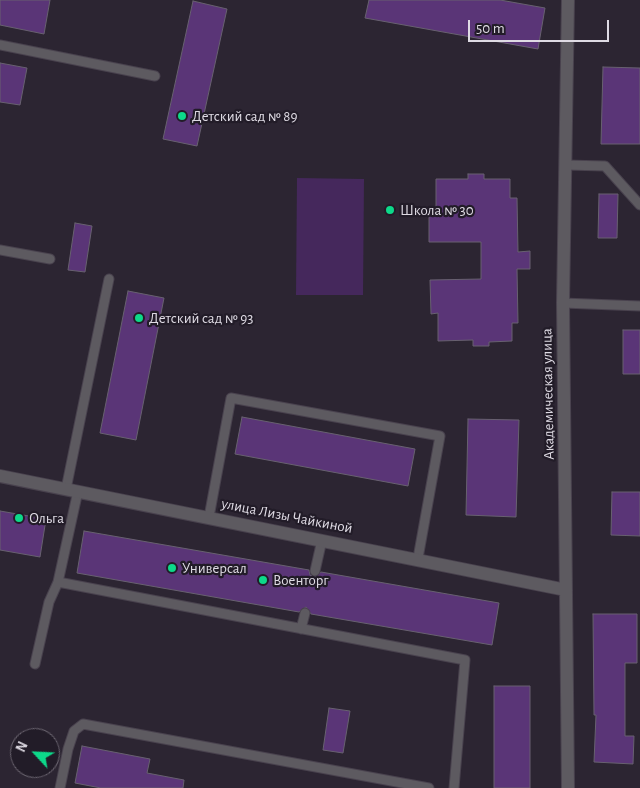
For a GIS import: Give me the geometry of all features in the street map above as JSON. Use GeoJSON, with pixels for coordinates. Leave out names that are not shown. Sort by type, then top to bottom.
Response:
{"type":"FeatureCollection","features":[{"type":"Feature","properties":{"kind":"street","name":"Академическая улица"},"geometry":{"type":"LineString","coordinates":[[568,0],[563,303],[568,788]]}},
{"type":"Feature","properties":{"kind":"street","name":"улица Лизы Чайкиной"},"geometry":{"type":"LineString","coordinates":[[0,476],[418,558],[566,590]]}},
{"type":"Feature","properties":{"kind":"lane"},"geometry":{"type":"LineString","coordinates":[[0,45],[155,76]]}},
{"type":"Feature","properties":{"kind":"lane"},"geometry":{"type":"LineString","coordinates":[[566,165],[605,166],[640,205]]}},
{"type":"Feature","properties":{"kind":"lane"},"geometry":{"type":"LineString","coordinates":[[0,250],[50,260]]}},
{"type":"Feature","properties":{"kind":"lane"},"geometry":{"type":"LineString","coordinates":[[35,664],[49,602],[58,582],[109,279]]}},
{"type":"Feature","properties":{"kind":"lane"},"geometry":{"type":"LineString","coordinates":[[563,303],[640,306]]}},
{"type":"Feature","properties":{"kind":"lane"},"geometry":{"type":"LineString","coordinates":[[209,517],[231,398],[440,436],[418,558]]}},
{"type":"Feature","properties":{"kind":"lane"},"geometry":{"type":"LineString","coordinates":[[315,571],[322,540]]}},
{"type":"Feature","properties":{"kind":"lane"},"geometry":{"type":"LineString","coordinates":[[58,582],[465,660],[454,788]]}},
{"type":"Feature","properties":{"kind":"lane"},"geometry":{"type":"LineString","coordinates":[[302,629],[305,613]]}},
{"type":"Feature","properties":{"kind":"lane"},"geometry":{"type":"LineString","coordinates":[[60,788],[68,749],[74,731],[82,724],[429,788]]}},
{"type":"Feature","properties":{"kind":"shaded area"},"geometry":{"type":"Polygon","coordinates":[[[297,178],[364,179],[363,295],[296,295],[297,178]]]}},
{"type":"Feature","properties":{"kind":"building"},"geometry":{"type":"Polygon","coordinates":[[[0,0],[50,0],[44,34],[0,25],[0,0]]]}},
{"type":"Feature","properties":{"kind":"building"},"geometry":{"type":"Polygon","coordinates":[[[369,0],[500,0],[545,8],[538,49],[365,18],[369,0]]]}},
{"type":"Feature","properties":{"kind":"building"},"geometry":{"type":"Polygon","coordinates":[[[193,1],[227,9],[197,146],[163,139],[193,1]]]}},
{"type":"Feature","properties":{"kind":"building"},"geometry":{"type":"Polygon","coordinates":[[[0,63],[27,68],[20,105],[0,102],[0,63]]]}},
{"type":"Feature","properties":{"kind":"building"},"geometry":{"type":"Polygon","coordinates":[[[603,67],[640,68],[640,144],[601,144],[603,67]]]}},
{"type":"Feature","properties":{"kind":"building"},"geometry":{"type":"Polygon","coordinates":[[[468,174],[484,174],[484,179],[510,179],[510,198],[517,198],[518,252],[530,251],[530,269],[517,269],[518,323],[512,323],[512,341],[489,342],[489,346],[473,346],[473,340],[438,341],[438,313],[431,314],[430,280],[481,279],[481,242],[429,242],[429,209],[436,209],[436,179],[468,179],[468,174]]]}},
{"type":"Feature","properties":{"kind":"building"},"geometry":{"type":"Polygon","coordinates":[[[599,194],[618,194],[617,238],[598,238],[599,194]]]}},
{"type":"Feature","properties":{"kind":"building"},"geometry":{"type":"Polygon","coordinates":[[[75,223],[92,226],[85,272],[68,270],[75,223]]]}},
{"type":"Feature","properties":{"kind":"building"},"geometry":{"type":"Polygon","coordinates":[[[128,291],[164,298],[136,440],[100,433],[128,291]]]}},
{"type":"Feature","properties":{"kind":"building"},"geometry":{"type":"Polygon","coordinates":[[[623,330],[640,330],[640,374],[623,374],[623,330]]]}},
{"type":"Feature","properties":{"kind":"building"},"geometry":{"type":"Polygon","coordinates":[[[242,417],[415,449],[408,486],[235,454],[242,417]]]}},
{"type":"Feature","properties":{"kind":"building"},"geometry":{"type":"Polygon","coordinates":[[[468,419],[519,420],[516,517],[466,515],[468,419]]]}},
{"type":"Feature","properties":{"kind":"building"},"geometry":{"type":"Polygon","coordinates":[[[612,492],[640,492],[640,536],[611,535],[612,492]]]}},
{"type":"Feature","properties":{"kind":"building"},"geometry":{"type":"Polygon","coordinates":[[[0,511],[46,519],[40,557],[0,550],[0,511]]]}},
{"type":"Feature","properties":{"kind":"building"},"geometry":{"type":"Polygon","coordinates":[[[84,531],[309,570],[310,575],[314,577],[321,572],[499,603],[492,645],[311,614],[306,607],[299,612],[77,573],[84,531]]]}},
{"type":"Feature","properties":{"kind":"building"},"geometry":{"type":"Polygon","coordinates":[[[593,614],[637,614],[637,663],[625,663],[625,736],[634,736],[633,764],[594,762],[596,715],[594,715],[593,614]]]}},
{"type":"Feature","properties":{"kind":"building"},"geometry":{"type":"Polygon","coordinates":[[[494,686],[530,686],[530,788],[494,788],[494,686]]]}},
{"type":"Feature","properties":{"kind":"building"},"geometry":{"type":"Polygon","coordinates":[[[329,708],[350,711],[343,753],[323,750],[329,708]]]}},
{"type":"Feature","properties":{"kind":"building"},"geometry":{"type":"Polygon","coordinates":[[[82,746],[150,759],[147,773],[184,780],[183,788],[101,788],[75,783],[82,746]]]}},
{"type":"Feature","properties":{"kind":"place","name":"Детский сад № 89"},"geometry":{"type":"Point","coordinates":[182,116]}},
{"type":"Feature","properties":{"kind":"place","name":"Школа № 30"},"geometry":{"type":"Point","coordinates":[390,210]}},
{"type":"Feature","properties":{"kind":"place","name":"Детский сад № 93"},"geometry":{"type":"Point","coordinates":[139,318]}},
{"type":"Feature","properties":{"kind":"place","name":"Ольга"},"geometry":{"type":"Point","coordinates":[19,518]}},
{"type":"Feature","properties":{"kind":"place","name":"Универсал"},"geometry":{"type":"Point","coordinates":[172,568]}},
{"type":"Feature","properties":{"kind":"place","name":"Военторг"},"geometry":{"type":"Point","coordinates":[263,580]}}]}
